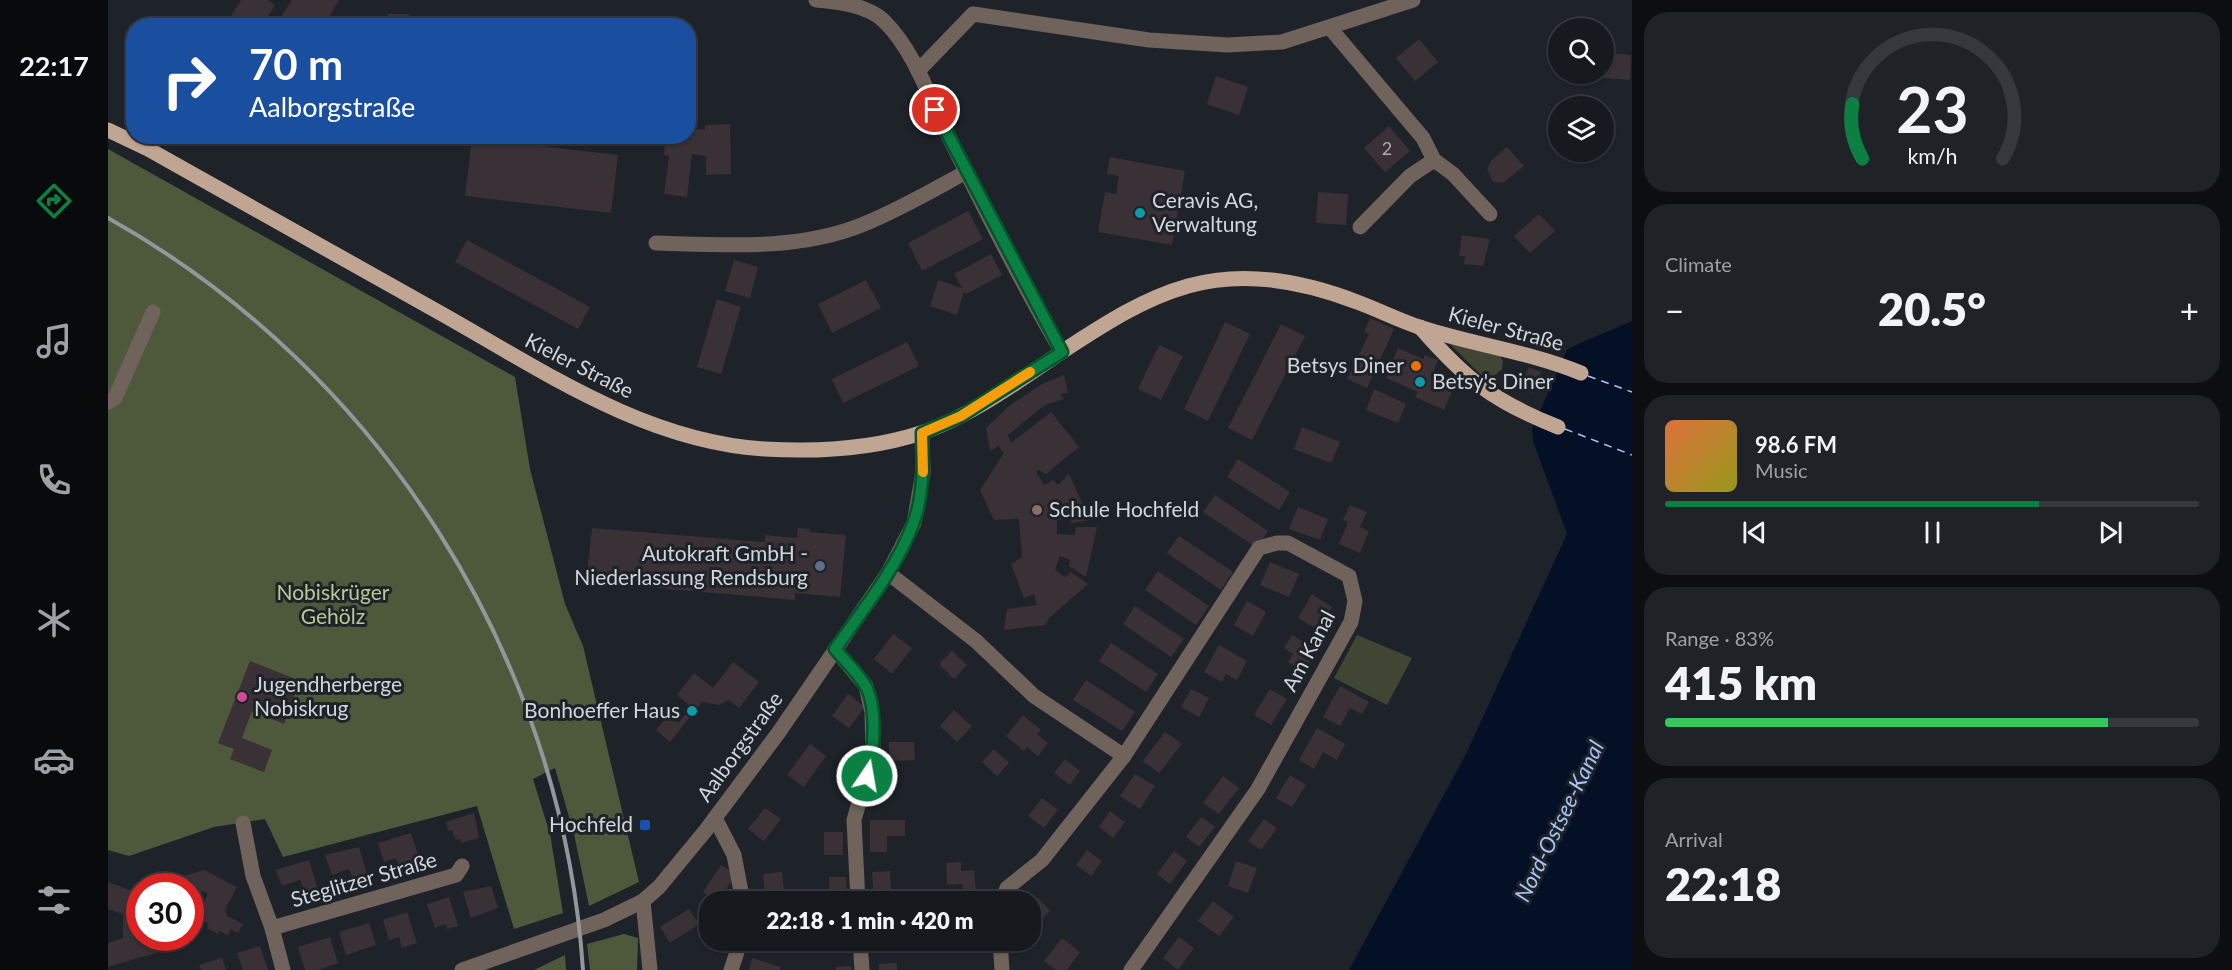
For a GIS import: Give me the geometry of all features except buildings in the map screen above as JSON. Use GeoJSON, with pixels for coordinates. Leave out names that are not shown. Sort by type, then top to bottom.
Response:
{"type":"FeatureCollection","features":[{"type":"Feature","properties":{"kind":"main road","name":"Kieler Straße"},"geometry":{"type":"LineString","coordinates":[[108,130],[126,139]]}},
{"type":"Feature","properties":{"kind":"main road","name":"Kieler Straße"},"geometry":{"type":"LineString","coordinates":[[137,144],[531,366],[619,410],[702,440],[742,447],[800,450],[864,445],[922,433],[961,416],[1114,318],[1155,298],[1190,285],[1219,280],[1252,278],[1303,284],[1339,295],[1420,327],[1554,362],[1581,373]]}},
{"type":"Feature","properties":{"kind":"main road","name":"Kieler Straße"},"geometry":{"type":"LineString","coordinates":[[1420,327],[1452,364],[1490,395],[1525,414],[1558,427]]}},
{"type":"Feature","properties":{"kind":"street"},"geometry":{"type":"LineString","coordinates":[[816,0],[862,9],[884,20],[918,71],[966,172],[1062,352]]}},
{"type":"Feature","properties":{"kind":"street"},"geometry":{"type":"LineString","coordinates":[[918,71],[973,14],[1149,40],[1228,45],[1282,42],[1413,0]]}},
{"type":"Feature","properties":{"kind":"street"},"geometry":{"type":"LineString","coordinates":[[1330,28],[1422,138],[1434,160],[1453,174],[1490,214]]}},
{"type":"Feature","properties":{"kind":"street"},"geometry":{"type":"LineString","coordinates":[[1360,227],[1410,176],[1434,160]]}},
{"type":"Feature","properties":{"kind":"street"},"geometry":{"type":"LineString","coordinates":[[656,243],[753,245],[826,236],[863,225],[966,172]]}},
{"type":"Feature","properties":{"kind":"street"},"geometry":{"type":"LineString","coordinates":[[108,402],[115,398],[153,312]]}},
{"type":"Feature","properties":{"kind":"street","name":"Aalborgstraße"},"geometry":{"type":"LineString","coordinates":[[462,970],[551,941],[643,901],[659,886],[715,818],[779,732],[888,573],[914,523],[923,472],[922,433]]}},
{"type":"Feature","properties":{"kind":"street","name":"Am Kanal"},"geometry":{"type":"LineString","coordinates":[[1006,891],[1042,860],[1124,756],[1259,548],[1288,543],[1349,576],[1355,601],[1351,622],[1258,789],[1131,970]]}},
{"type":"Feature","properties":{"kind":"street"},"geometry":{"type":"LineString","coordinates":[[888,573],[976,641],[1034,696],[1124,756]]}},
{"type":"Feature","properties":{"kind":"street"},"geometry":{"type":"LineString","coordinates":[[835,649],[866,686],[872,712],[873,754],[854,820],[857,891]]}},
{"type":"Feature","properties":{"kind":"street"},"geometry":{"type":"LineString","coordinates":[[715,818],[734,855],[741,891]]}},
{"type":"Feature","properties":{"kind":"street","name":"Steglitzer Straße"},"geometry":{"type":"LineString","coordinates":[[243,823],[253,876],[272,928],[283,970]]}},
{"type":"Feature","properties":{"kind":"street","name":"Steglitzer Straße"},"geometry":{"type":"LineString","coordinates":[[272,928],[456,875],[462,866]]}},
{"type":"Feature","properties":{"kind":"street"},"geometry":{"type":"LineString","coordinates":[[643,901],[650,970]]}},
{"type":"Feature","properties":{"kind":"street"},"geometry":{"type":"LineString","coordinates":[[730,970],[737,951]]}},
{"type":"Feature","properties":{"kind":"street"},"geometry":{"type":"LineString","coordinates":[[861,951],[862,970]]}},
{"type":"Feature","properties":{"kind":"street"},"geometry":{"type":"LineString","coordinates":[[1001,951],[1002,970]]}},
{"type":"Feature","properties":{"kind":"green space","name":"Nobiskrüger Gehölz"},"geometry":{"type":"Polygon","coordinates":[[[108,149],[515,377],[530,469],[565,604],[583,646],[639,882],[589,906],[574,834],[555,768],[533,779],[550,834],[563,913],[514,929],[477,806],[283,857],[265,819],[214,827],[129,856],[108,850],[108,149]]]}},
{"type":"Feature","properties":{"kind":"green space"},"geometry":{"type":"Polygon","coordinates":[[[1448,342],[1498,352],[1503,361],[1502,369],[1493,377],[1480,374],[1448,342]]]}},
{"type":"Feature","properties":{"kind":"green space"},"geometry":{"type":"Polygon","coordinates":[[[1357,635],[1412,658],[1387,705],[1334,678],[1357,635]]]}},
{"type":"Feature","properties":{"kind":"green space"},"geometry":{"type":"Polygon","coordinates":[[[624,934],[638,938],[637,970],[590,970],[587,944],[624,934]]]}},
{"type":"Feature","properties":{"kind":"green space"},"geometry":{"type":"Polygon","coordinates":[[[565,955],[566,970],[534,970],[565,955]]]}},
{"type":"Feature","properties":{"kind":"water","name":"Nord-Ostsee-Kanal"},"geometry":{"type":"Polygon","coordinates":[[[1632,321],[1632,970],[1349,970],[1466,754],[1567,534],[1533,441],[1532,429],[1569,348],[1632,321]]]}},
{"type":"Feature","properties":{"kind":"ferry route"},"geometry":{"type":"LineString","coordinates":[[1588,376],[1632,392]]}},
{"type":"Feature","properties":{"kind":"ferry route"},"geometry":{"type":"LineString","coordinates":[[1565,429],[1632,455]]}},
{"type":"Feature","properties":{"kind":"railway"},"geometry":{"type":"LineString","coordinates":[[108,218],[206,281],[294,356],[373,441],[440,534],[495,635],[538,742],[568,854],[583,970]]}},
{"type":"Feature","properties":{"kind":"slow traffic"},"geometry":{"type":"LineString","coordinates":[[923,472],[922,433],[961,416],[1030,372]]}},
{"type":"Feature","properties":{"kind":"place","name":"Ceravis AG, Verwaltung"},"geometry":{"type":"Point","coordinates":[1140,213]}},
{"type":"Feature","properties":{"kind":"place","name":"Betsys Diner"},"geometry":{"type":"Point","coordinates":[1416,366]}},
{"type":"Feature","properties":{"kind":"place","name":"Betsy's Diner"},"geometry":{"type":"Point","coordinates":[1420,382]}},
{"type":"Feature","properties":{"kind":"place","name":"Schule Hochfeld"},"geometry":{"type":"Point","coordinates":[1037,510]}},
{"type":"Feature","properties":{"kind":"place","name":"Autokraft GmbH - Niederlassung Rendsburg"},"geometry":{"type":"Point","coordinates":[820,566]}},
{"type":"Feature","properties":{"kind":"place","name":"Jugendherberge Nobiskrug"},"geometry":{"type":"Point","coordinates":[242,697]}},
{"type":"Feature","properties":{"kind":"place","name":"Bonhoeffer Haus"},"geometry":{"type":"Point","coordinates":[692,711]}},
{"type":"Feature","properties":{"kind":"place","name":"Hochfeld"},"geometry":{"type":"Point","coordinates":[645,825]}},
{"type":"Feature","properties":{"kind":"route"},"geometry":{"type":"LineString","coordinates":[[867,776],[873,754],[872,712],[866,686],[835,649],[888,573],[914,523],[923,472],[922,433],[961,416],[1062,352],[1034,304],[935,110]]}}]}
